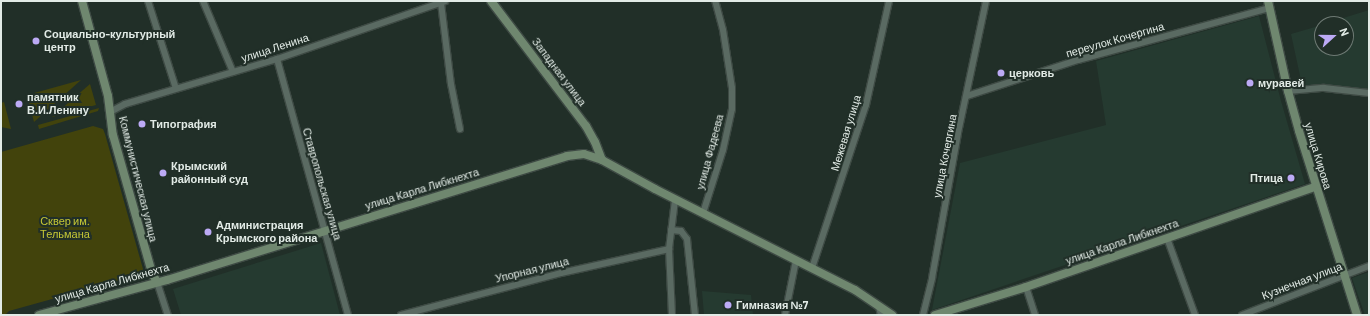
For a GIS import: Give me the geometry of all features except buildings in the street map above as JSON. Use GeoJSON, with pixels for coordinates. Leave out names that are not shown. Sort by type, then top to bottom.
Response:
{"type":"FeatureCollection","features":[{"type":"Feature","properties":{"kind":"main road","name":"Коммунистическая улица"},"geometry":{"type":"LineString","coordinates":[[82,1],[108,96],[113,135],[152,273],[157,282]]}},
{"type":"Feature","properties":{"kind":"main road","name":"Западная улица"},"geometry":{"type":"LineString","coordinates":[[491,1],[586,126],[595,142],[602,160]]}},
{"type":"Feature","properties":{"kind":"main road","name":"улица Кирова"},"geometry":{"type":"LineString","coordinates":[[1269,4],[1288,91],[1315,187],[1357,315]]}},
{"type":"Feature","properties":{"kind":"main road","name":"улица Карла Либкнехта"},"geometry":{"type":"LineString","coordinates":[[39,315],[157,282],[567,156],[584,154],[602,160],[675,200],[855,290],[880,311],[892,315]]}},
{"type":"Feature","properties":{"kind":"main road","name":"улица Карла Либкнехта"},"geometry":{"type":"LineString","coordinates":[[935,315],[1026,287],[1315,187]]}},
{"type":"Feature","properties":{"kind":"street"},"geometry":{"type":"LineString","coordinates":[[148,1],[176,89]]}},
{"type":"Feature","properties":{"kind":"street"},"geometry":{"type":"LineString","coordinates":[[203,1],[233,72]]}},
{"type":"Feature","properties":{"kind":"street","name":"улица Фадеева"},"geometry":{"type":"LineString","coordinates":[[703,213],[723,150],[732,109],[732,88],[723,30],[715,1]]}},
{"type":"Feature","properties":{"kind":"street","name":"Межевая улица"},"geometry":{"type":"LineString","coordinates":[[812,268],[866,104],[889,1]]}},
{"type":"Feature","properties":{"kind":"street","name":"улица Кочергина"},"geometry":{"type":"LineString","coordinates":[[923,315],[932,278],[958,133],[986,1]]}},
{"type":"Feature","properties":{"kind":"street","name":"улица Ленина"},"geometry":{"type":"LineString","coordinates":[[110,112],[125,104],[277,59],[443,2]]}},
{"type":"Feature","properties":{"kind":"street"},"geometry":{"type":"LineString","coordinates":[[443,2],[451,84],[460,129]]}},
{"type":"Feature","properties":{"kind":"street","name":"переулок Кочергина"},"geometry":{"type":"LineString","coordinates":[[967,96],[1078,60],[1269,4]]}},
{"type":"Feature","properties":{"kind":"street","name":"Ставропольская улица"},"geometry":{"type":"LineString","coordinates":[[277,59],[348,315]]}},
{"type":"Feature","properties":{"kind":"street"},"geometry":{"type":"LineString","coordinates":[[1288,91],[1324,88],[1369,93]]}},
{"type":"Feature","properties":{"kind":"street"},"geometry":{"type":"LineString","coordinates":[[672,315],[669,249],[675,200]]}},
{"type":"Feature","properties":{"kind":"street"},"geometry":{"type":"LineString","coordinates":[[671,230],[681,231],[687,239],[696,315]]}},
{"type":"Feature","properties":{"kind":"street"},"geometry":{"type":"LineString","coordinates":[[1167,238],[1195,315]]}},
{"type":"Feature","properties":{"kind":"street","name":"Упорная улица"},"geometry":{"type":"LineString","coordinates":[[401,315],[561,273],[669,249]]}},
{"type":"Feature","properties":{"kind":"street"},"geometry":{"type":"LineString","coordinates":[[786,315],[796,260]]}},
{"type":"Feature","properties":{"kind":"street","name":"Кузнечная улица"},"geometry":{"type":"LineString","coordinates":[[1242,315],[1369,266]]}},
{"type":"Feature","properties":{"kind":"street","name":"Коммунистическая улица"},"geometry":{"type":"LineString","coordinates":[[157,282],[168,315]]}},
{"type":"Feature","properties":{"kind":"street"},"geometry":{"type":"LineString","coordinates":[[1026,287],[1035,315]]}},
{"type":"Feature","properties":{"kind":"shaded area"},"geometry":{"type":"Polygon","coordinates":[[[1369,10],[1369,89],[1351,89],[1327,85],[1302,85],[1291,34],[1314,27],[1314,56],[1354,56],[1354,16],[1350,16],[1369,10]]]}},
{"type":"Feature","properties":{"kind":"shaded area"},"geometry":{"type":"Polygon","coordinates":[[[1259,16],[1281,101],[1305,184],[932,310],[960,163],[1106,125],[1096,61],[1259,16]]]}},
{"type":"Feature","properties":{"kind":"shaded area"},"geometry":{"type":"Polygon","coordinates":[[[321,243],[340,315],[181,315],[173,289],[321,243]]]}},
{"type":"Feature","properties":{"kind":"shaded area"},"geometry":{"type":"Polygon","coordinates":[[[1369,272],[1369,315],[1365,315],[1352,278],[1369,272]]]}},
{"type":"Feature","properties":{"kind":"shaded area","name":"Гимназия №7"},"geometry":{"type":"Polygon","coordinates":[[[702,291],[751,295],[753,315],[704,315],[702,291]]]}},
{"type":"Feature","properties":{"kind":"green space"},"geometry":{"type":"Polygon","coordinates":[[[81,80],[34,122],[27,95],[81,80]]]}},
{"type":"Feature","properties":{"kind":"green space"},"geometry":{"type":"Polygon","coordinates":[[[90,84],[96,105],[52,117],[90,84]]]}},
{"type":"Feature","properties":{"kind":"green space"},"geometry":{"type":"Polygon","coordinates":[[[4,102],[11,129],[1,127],[1,103],[4,102]]]}},
{"type":"Feature","properties":{"kind":"green space"},"geometry":{"type":"Polygon","coordinates":[[[99,108],[98,111],[39,129],[38,125],[99,108]]]}},
{"type":"Feature","properties":{"kind":"green space","name":"Сквер им. Тельмана"},"geometry":{"type":"Polygon","coordinates":[[[93,126],[103,129],[105,134],[143,269],[142,274],[9,311],[5,315],[1,315],[1,152],[93,126]]]}},
{"type":"Feature","properties":{"kind":"place","name":"Социально-культурный центр"},"geometry":{"type":"Point","coordinates":[36,41]}},
{"type":"Feature","properties":{"kind":"place","name":"церковь"},"geometry":{"type":"Point","coordinates":[1001,73]}},
{"type":"Feature","properties":{"kind":"place","name":"муравей"},"geometry":{"type":"Point","coordinates":[1250,83]}},
{"type":"Feature","properties":{"kind":"place","name":"памятник В.И.Ленину"},"geometry":{"type":"Point","coordinates":[19,104]}},
{"type":"Feature","properties":{"kind":"place","name":"Типография"},"geometry":{"type":"Point","coordinates":[142,124]}},
{"type":"Feature","properties":{"kind":"place","name":"Крымский районный суд"},"geometry":{"type":"Point","coordinates":[163,173]}},
{"type":"Feature","properties":{"kind":"place","name":"Птица"},"geometry":{"type":"Point","coordinates":[1291,178]}},
{"type":"Feature","properties":{"kind":"place","name":"Администрация Крымского района"},"geometry":{"type":"Point","coordinates":[208,232]}},
{"type":"Feature","properties":{"kind":"place","name":"Гимназия №7"},"geometry":{"type":"Point","coordinates":[728,305]}}]}
